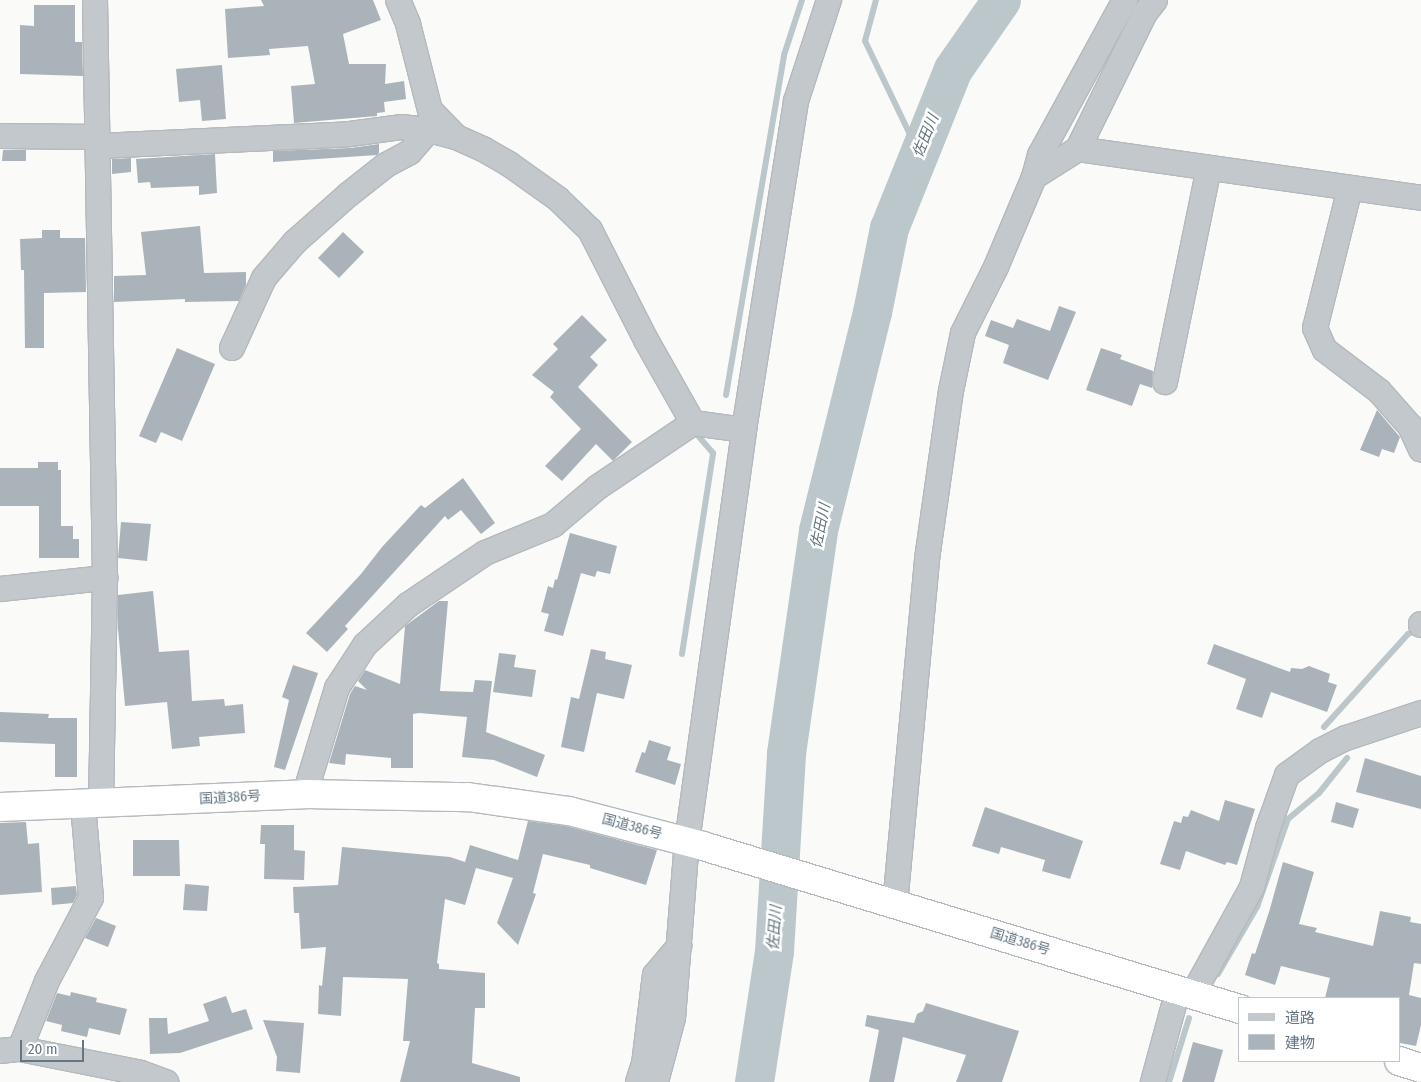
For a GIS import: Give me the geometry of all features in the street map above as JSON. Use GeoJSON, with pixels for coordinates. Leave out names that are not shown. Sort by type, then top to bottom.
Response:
{"type":"FeatureCollection","features":[{"type":"Feature","properties":{"kind":"highway","name":"国道386号"},"geometry":{"type":"LineString","coordinates":[[0,807],[305,794],[468,797],[568,811],[695,844],[1238,1008]]}},
{"type":"Feature","properties":{"kind":"highway"},"geometry":{"type":"LineString","coordinates":[[1401,1062],[1421,1068]]}},
{"type":"Feature","properties":{"kind":"street"},"geometry":{"type":"LineString","coordinates":[[95,0],[99,142],[105,578],[92,804],[91,898],[10,1050],[141,1073],[166,1082]]}},
{"type":"Feature","properties":{"kind":"street"},"geometry":{"type":"LineString","coordinates":[[398,0],[408,24],[430,110],[456,137]]}},
{"type":"Feature","properties":{"kind":"street"},"geometry":{"type":"LineString","coordinates":[[656,1082],[673,1018],[679,946],[695,844],[744,430],[796,101],[829,0]]}},
{"type":"Feature","properties":{"kind":"street"},"geometry":{"type":"LineString","coordinates":[[895,905],[927,559],[952,391],[963,332],[996,267],[1034,177],[1040,155],[1126,0]]}},
{"type":"Feature","properties":{"kind":"street"},"geometry":{"type":"LineString","coordinates":[[1034,177],[1078,149],[1145,13],[1155,0]]}},
{"type":"Feature","properties":{"kind":"street"},"geometry":{"type":"LineString","coordinates":[[0,136],[99,142],[350,134],[401,128],[429,130],[456,137],[483,149],[509,164],[558,199],[590,230],[646,340],[692,423]]}},
{"type":"Feature","properties":{"kind":"street"},"geometry":{"type":"LineString","coordinates":[[232,348],[264,278],[295,242],[348,195],[386,165],[410,152],[429,130]]}},
{"type":"Feature","properties":{"kind":"street"},"geometry":{"type":"LineString","coordinates":[[1078,149],[1421,198]]}},
{"type":"Feature","properties":{"kind":"street"},"geometry":{"type":"LineString","coordinates":[[1165,382],[1209,168]]}},
{"type":"Feature","properties":{"kind":"street"},"geometry":{"type":"LineString","coordinates":[[1350,188],[1315,328],[1325,350],[1379,391],[1410,426],[1421,450]]}},
{"type":"Feature","properties":{"kind":"street"},"geometry":{"type":"LineString","coordinates":[[305,794],[337,688],[365,645],[408,605],[485,552],[554,525],[598,487],[692,423],[744,430]]}},
{"type":"Feature","properties":{"kind":"street"},"geometry":{"type":"LineString","coordinates":[[0,589],[105,578]]}},
{"type":"Feature","properties":{"kind":"street"},"geometry":{"type":"LineString","coordinates":[[1153,1082],[1186,992],[1252,887],[1268,828],[1287,775],[1320,751],[1346,738],[1421,713]]}},
{"type":"Feature","properties":{"kind":"street"},"geometry":{"type":"LineString","coordinates":[[638,1082],[644,1064],[655,975],[679,946]]}},
{"type":"Feature","properties":{"kind":"building"},"geometry":{"type":"Polygon","coordinates":[[[261,0],[373,0],[381,20],[343,34],[349,64],[386,64],[385,84],[404,81],[406,99],[384,102],[385,112],[377,113],[377,116],[294,123],[291,86],[315,84],[308,46],[269,49],[270,55],[228,58],[225,9],[264,6],[261,0]]]}},
{"type":"Feature","properties":{"kind":"building"},"geometry":{"type":"Polygon","coordinates":[[[34,5],[75,5],[75,42],[82,42],[83,76],[20,74],[20,25],[34,26],[34,5]]]}},
{"type":"Feature","properties":{"kind":"building"},"geometry":{"type":"Polygon","coordinates":[[[222,65],[226,119],[202,121],[200,100],[179,102],[176,69],[222,65]]]}},
{"type":"Feature","properties":{"kind":"building"},"geometry":{"type":"Polygon","coordinates":[[[379,144],[379,153],[377,155],[273,162],[273,151],[351,148],[379,144]]]}},
{"type":"Feature","properties":{"kind":"building"},"geometry":{"type":"Polygon","coordinates":[[[3,150],[26,150],[26,161],[2,161],[3,150]]]}},
{"type":"Feature","properties":{"kind":"building"},"geometry":{"type":"Polygon","coordinates":[[[215,154],[217,193],[199,195],[199,186],[151,188],[150,182],[138,183],[136,159],[215,154]]]}},
{"type":"Feature","properties":{"kind":"building"},"geometry":{"type":"Polygon","coordinates":[[[131,158],[131,172],[112,174],[112,159],[131,158]]]}},
{"type":"Feature","properties":{"kind":"building"},"geometry":{"type":"Polygon","coordinates":[[[200,226],[204,273],[246,272],[246,285],[239,301],[185,302],[185,299],[114,302],[114,276],[146,275],[141,232],[200,226]]]}},
{"type":"Feature","properties":{"kind":"building"},"geometry":{"type":"Polygon","coordinates":[[[42,230],[60,230],[60,238],[85,238],[86,292],[44,293],[44,348],[25,348],[24,270],[21,270],[20,239],[42,238],[42,230]]]}},
{"type":"Feature","properties":{"kind":"building"},"geometry":{"type":"Polygon","coordinates":[[[343,232],[364,252],[339,278],[318,258],[343,232]]]}},
{"type":"Feature","properties":{"kind":"building"},"geometry":{"type":"Polygon","coordinates":[[[1059,306],[1076,312],[1048,380],[1003,363],[1009,345],[985,336],[991,320],[1013,328],[1017,319],[1050,331],[1059,306]]]}},
{"type":"Feature","properties":{"kind":"building"},"geometry":{"type":"Polygon","coordinates":[[[582,315],[607,340],[590,357],[598,365],[578,387],[632,442],[613,461],[596,444],[562,481],[545,466],[581,429],[550,397],[554,392],[532,375],[558,349],[553,344],[582,315]]]}},
{"type":"Feature","properties":{"kind":"building"},"geometry":{"type":"Polygon","coordinates":[[[177,348],[215,364],[182,441],[161,432],[156,443],[139,436],[177,348]]]}},
{"type":"Feature","properties":{"kind":"building"},"geometry":{"type":"Polygon","coordinates":[[[1101,348],[1122,355],[1120,359],[1153,371],[1152,388],[1140,384],[1132,406],[1086,390],[1101,348]]]}},
{"type":"Feature","properties":{"kind":"building"},"geometry":{"type":"Polygon","coordinates":[[[1377,410],[1400,437],[1394,453],[1382,449],[1379,457],[1360,450],[1377,410]]]}},
{"type":"Feature","properties":{"kind":"building"},"geometry":{"type":"Polygon","coordinates":[[[38,462],[58,462],[58,470],[61,470],[61,526],[73,526],[73,539],[79,539],[79,558],[39,558],[39,506],[0,506],[0,468],[38,468],[38,462]]]}},
{"type":"Feature","properties":{"kind":"building"},"geometry":{"type":"Polygon","coordinates":[[[463,478],[495,523],[481,534],[461,510],[448,520],[445,516],[345,626],[348,629],[327,652],[306,633],[421,505],[425,508],[463,478]]]}},
{"type":"Feature","properties":{"kind":"building"},"geometry":{"type":"Polygon","coordinates":[[[121,522],[151,524],[147,561],[118,558],[121,522]]]}},
{"type":"Feature","properties":{"kind":"building"},"geometry":{"type":"Polygon","coordinates":[[[570,533],[617,546],[610,574],[597,571],[595,577],[581,573],[563,636],[544,631],[549,614],[541,612],[548,586],[553,588],[555,579],[557,580],[570,533]]]}},
{"type":"Feature","properties":{"kind":"building"},"geometry":{"type":"Polygon","coordinates":[[[153,591],[159,652],[189,650],[192,701],[224,699],[225,706],[243,704],[245,733],[199,737],[200,746],[172,749],[167,702],[125,706],[118,628],[118,595],[153,591]]]}},
{"type":"Feature","properties":{"kind":"building"},"geometry":{"type":"Polygon","coordinates":[[[439,601],[448,601],[440,691],[473,692],[475,680],[492,681],[486,732],[545,755],[537,777],[494,760],[462,757],[467,717],[419,713],[413,714],[413,768],[391,768],[391,758],[346,754],[345,765],[329,763],[350,694],[355,686],[367,690],[358,681],[365,670],[400,684],[405,626],[439,601]]]}},
{"type":"Feature","properties":{"kind":"building"},"geometry":{"type":"Polygon","coordinates":[[[1214,644],[1290,672],[1291,668],[1302,669],[1309,666],[1330,674],[1328,682],[1337,685],[1327,712],[1271,692],[1262,718],[1236,709],[1246,679],[1207,664],[1214,644]]]}},
{"type":"Feature","properties":{"kind":"building"},"geometry":{"type":"Polygon","coordinates":[[[591,649],[606,652],[605,659],[632,665],[624,699],[597,693],[584,752],[561,747],[571,697],[579,699],[591,649]]]}},
{"type":"Feature","properties":{"kind":"building"},"geometry":{"type":"Polygon","coordinates":[[[499,653],[516,655],[514,667],[536,670],[532,697],[493,692],[499,653]]]}},
{"type":"Feature","properties":{"kind":"building"},"geometry":{"type":"Polygon","coordinates":[[[293,665],[318,673],[285,770],[274,767],[289,700],[282,697],[293,665]]]}},
{"type":"Feature","properties":{"kind":"building"},"geometry":{"type":"Polygon","coordinates":[[[0,712],[49,714],[48,718],[77,718],[77,777],[55,777],[55,744],[0,742],[0,712]]]}},
{"type":"Feature","properties":{"kind":"building"},"geometry":{"type":"Polygon","coordinates":[[[649,740],[671,747],[667,760],[681,764],[675,785],[635,772],[642,752],[645,753],[649,740]]]}},
{"type":"Feature","properties":{"kind":"building"},"geometry":{"type":"Polygon","coordinates":[[[1365,758],[1421,776],[1421,809],[1356,792],[1365,758]]]}},
{"type":"Feature","properties":{"kind":"building"},"geometry":{"type":"Polygon","coordinates":[[[1225,800],[1255,809],[1237,865],[1227,862],[1225,865],[1186,851],[1180,870],[1160,864],[1174,821],[1181,823],[1183,816],[1188,817],[1191,810],[1219,821],[1225,800]]]}},
{"type":"Feature","properties":{"kind":"building"},"geometry":{"type":"Polygon","coordinates":[[[1336,802],[1359,809],[1353,828],[1331,822],[1336,802]]]}},
{"type":"Feature","properties":{"kind":"building"},"geometry":{"type":"Polygon","coordinates":[[[985,807],[1083,841],[1070,879],[1042,871],[1045,860],[1001,847],[999,854],[972,846],[985,807]]]}},
{"type":"Feature","properties":{"kind":"building"},"geometry":{"type":"Polygon","coordinates":[[[528,821],[566,826],[657,850],[646,885],[590,868],[590,865],[543,854],[533,893],[536,894],[518,945],[497,923],[513,878],[476,868],[465,905],[445,899],[437,963],[439,964],[439,969],[485,973],[485,1008],[475,1008],[472,1063],[520,1077],[520,1082],[400,1082],[410,1041],[403,1041],[408,979],[343,977],[341,1016],[318,1014],[319,985],[322,986],[326,947],[301,949],[299,913],[294,913],[293,887],[338,885],[342,847],[450,857],[465,862],[470,845],[518,860],[528,821]]]}},
{"type":"Feature","properties":{"kind":"building"},"geometry":{"type":"Polygon","coordinates":[[[26,822],[28,844],[39,843],[42,892],[0,895],[0,823],[26,822]]]}},
{"type":"Feature","properties":{"kind":"building"},"geometry":{"type":"Polygon","coordinates":[[[261,825],[294,825],[294,850],[305,851],[304,880],[264,879],[265,844],[260,844],[261,825]]]}},
{"type":"Feature","properties":{"kind":"building"},"geometry":{"type":"Polygon","coordinates":[[[133,840],[179,840],[180,876],[133,876],[133,840]]]}},
{"type":"Feature","properties":{"kind":"building"},"geometry":{"type":"Polygon","coordinates":[[[1283,862],[1314,872],[1299,924],[1317,928],[1315,932],[1373,946],[1380,911],[1411,917],[1410,922],[1421,924],[1421,964],[1414,963],[1409,995],[1421,998],[1421,1025],[1416,1046],[1401,1043],[1401,997],[1325,997],[1330,978],[1281,966],[1275,985],[1245,975],[1252,953],[1255,954],[1283,862]]]}},
{"type":"Feature","properties":{"kind":"building"},"geometry":{"type":"Polygon","coordinates":[[[185,884],[209,886],[207,911],[183,910],[185,884]]]}},
{"type":"Feature","properties":{"kind":"building"},"geometry":{"type":"Polygon","coordinates":[[[76,886],[77,895],[73,903],[52,905],[51,888],[76,886]]]}},
{"type":"Feature","properties":{"kind":"building"},"geometry":{"type":"Polygon","coordinates":[[[96,918],[116,926],[108,947],[85,938],[96,918]]]}},
{"type":"Feature","properties":{"kind":"building"},"geometry":{"type":"Polygon","coordinates":[[[71,992],[97,998],[96,1002],[127,1009],[120,1035],[89,1028],[87,1037],[61,1031],[62,1025],[46,1021],[57,993],[70,996],[71,992]]]}},
{"type":"Feature","properties":{"kind":"building"},"geometry":{"type":"Polygon","coordinates":[[[226,996],[232,1013],[246,1009],[253,1029],[180,1053],[150,1054],[149,1018],[167,1018],[168,1034],[209,1021],[203,1004],[226,996]]]}},
{"type":"Feature","properties":{"kind":"building"},"geometry":{"type":"Polygon","coordinates":[[[926,1003],[1019,1031],[1002,1082],[956,1082],[966,1055],[903,1037],[894,1082],[869,1082],[879,1030],[865,1026],[867,1015],[914,1023],[917,1014],[923,1011],[926,1003]]]}},
{"type":"Feature","properties":{"kind":"building"},"geometry":{"type":"Polygon","coordinates":[[[263,1020],[304,1023],[300,1073],[276,1071],[277,1057],[263,1020]]]}},
{"type":"Feature","properties":{"kind":"building"},"geometry":{"type":"Polygon","coordinates":[[[1193,1042],[1223,1050],[1214,1082],[1182,1082],[1193,1042]]]}},
{"type":"Feature","properties":{"kind":"waterway"},"geometry":{"type":"LineString","coordinates":[[726,395],[784,55],[802,0]]}},
{"type":"Feature","properties":{"kind":"waterway"},"geometry":{"type":"LineString","coordinates":[[876,0],[865,41],[919,153]]}},
{"type":"Feature","properties":{"kind":"waterway","name":"佐田川"},"geometry":{"type":"LineString","coordinates":[[754,1082],[774,951],[786,753],[818,530],[872,312],[889,228],[953,69],[1001,0]]}},
{"type":"Feature","properties":{"kind":"waterway"},"geometry":{"type":"LineString","coordinates":[[682,654],[713,453],[695,432]]}},
{"type":"Feature","properties":{"kind":"waterway"},"geometry":{"type":"LineString","coordinates":[[1324,727],[1408,634],[1420,629]]}},
{"type":"Feature","properties":{"kind":"waterway"},"geometry":{"type":"LineString","coordinates":[[1218,974],[1257,907],[1288,819],[1319,793],[1347,758]]}},
{"type":"Feature","properties":{"kind":"waterway"},"geometry":{"type":"LineString","coordinates":[[1169,1082],[1189,1018]]}}]}
